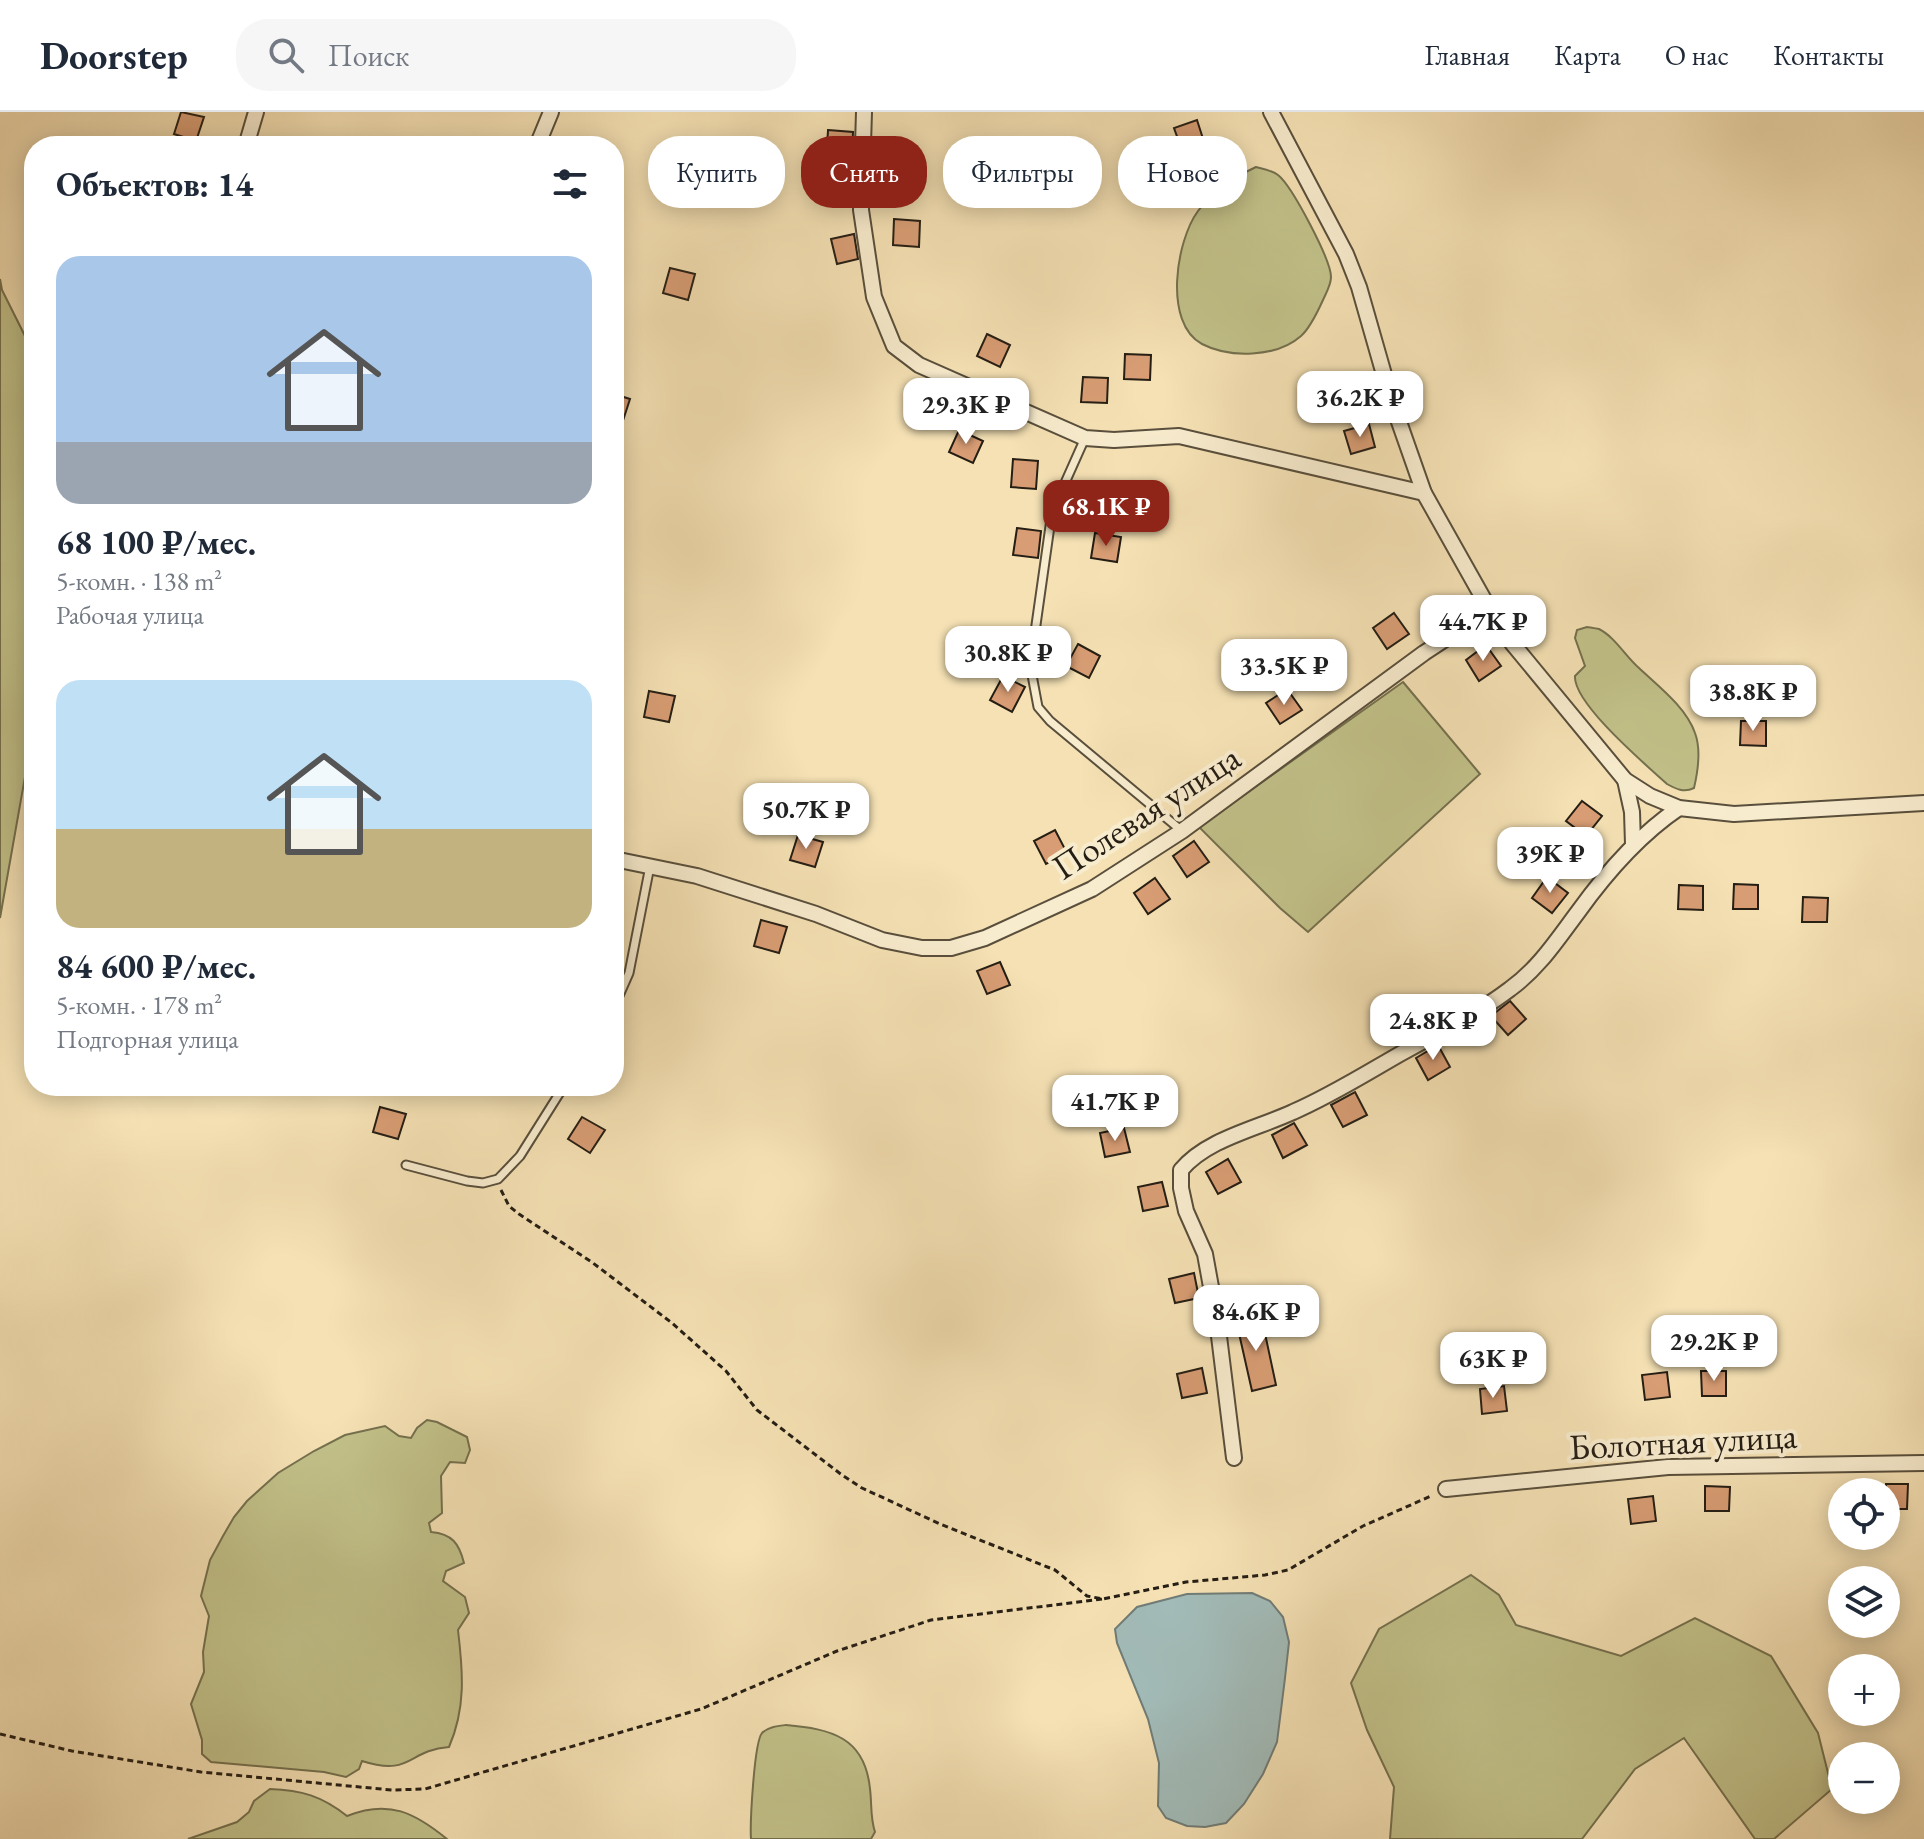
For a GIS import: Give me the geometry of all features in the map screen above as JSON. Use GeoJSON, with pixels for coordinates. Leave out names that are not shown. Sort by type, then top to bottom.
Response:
{"type":"FeatureCollection","features":[{"type":"Feature","properties":{"kind":"street"},"geometry":{"type":"LineString","coordinates":[[249,136],[256,112]]}},
{"type":"Feature","properties":{"kind":"street"},"geometry":{"type":"LineString","coordinates":[[541,136],[551,112]]}},
{"type":"Feature","properties":{"kind":"street"},"geometry":{"type":"LineString","coordinates":[[864,112],[861,210],[874,297],[894,346],[919,365],[1085,438],[1114,440],[1179,436],[1424,493]]}},
{"type":"Feature","properties":{"kind":"street"},"geometry":{"type":"LineString","coordinates":[[1271,112],[1351,265],[1391,399],[1424,493],[1492,614],[1512,643],[1625,780],[1650,796],[1679,808],[1734,814],[1924,803]]}},
{"type":"Feature","properties":{"kind":"street","name":"Полевая улица"},"geometry":{"type":"LineString","coordinates":[[624,861],[697,876],[816,914],[882,940],[922,948],[951,948],[985,938],[1092,889],[1182,831],[1424,653],[1492,614]]}},
{"type":"Feature","properties":{"kind":"street"},"geometry":{"type":"LineString","coordinates":[[1625,780],[1632,812],[1633,844]]}},
{"type":"Feature","properties":{"kind":"street"},"geometry":{"type":"LineString","coordinates":[[1234,1458],[1217,1320],[1205,1254],[1186,1211],[1181,1170],[1194,1155],[1296,1111],[1477,1012],[1510,990],[1553,948],[1579,910],[1633,844],[1679,808]]}},
{"type":"Feature","properties":{"kind":"street","name":"Болотная улица"},"geometry":{"type":"LineString","coordinates":[[1446,1489],[1668,1467],[1924,1463]]}},
{"type":"Feature","properties":{"kind":"lane"},"geometry":{"type":"LineString","coordinates":[[1085,438],[1052,512],[1032,663],[1038,707],[1050,721],[1182,831]]}},
{"type":"Feature","properties":{"kind":"lane"},"geometry":{"type":"LineString","coordinates":[[624,984],[629,973],[650,866]]}},
{"type":"Feature","properties":{"kind":"lane"},"geometry":{"type":"LineString","coordinates":[[406,1165],[467,1181],[483,1183],[498,1179],[520,1156],[558,1096]]}},
{"type":"Feature","properties":{"kind":"path"},"geometry":{"type":"LineString","coordinates":[[498,1179],[502,1196],[509,1206],[611,1275],[672,1323],[726,1371],[757,1410],[842,1475],[862,1488],[940,1524],[1055,1570],[1087,1596],[1103,1599]]}},
{"type":"Feature","properties":{"kind":"path"},"geometry":{"type":"LineString","coordinates":[[0,1734],[72,1751],[201,1772],[392,1790],[425,1789],[701,1709],[837,1651],[931,1620],[1103,1599],[1186,1582],[1288,1570],[1363,1526],[1446,1489]]}},
{"type":"Feature","properties":{"kind":"shaded area"},"geometry":{"type":"Polygon","coordinates":[[[1256,167],[1270,171],[1284,182],[1318,240],[1331,280],[1311,324],[1301,336],[1279,348],[1252,354],[1213,349],[1190,333],[1182,319],[1177,281],[1184,241],[1198,211],[1200,208],[1247,208],[1247,171],[1256,167]]]}},
{"type":"Feature","properties":{"kind":"shaded area"},"geometry":{"type":"Polygon","coordinates":[[[0,279],[2,290],[24,334],[24,782],[0,918],[0,279]]]}},
{"type":"Feature","properties":{"kind":"shaded area"},"geometry":{"type":"Polygon","coordinates":[[[1587,627],[1599,629],[1610,637],[1671,698],[1691,723],[1698,746],[1694,788],[1683,790],[1667,784],[1612,733],[1585,701],[1577,688],[1575,676],[1585,666],[1575,638],[1577,630],[1587,627]]]}},
{"type":"Feature","properties":{"kind":"shaded area"},"geometry":{"type":"Polygon","coordinates":[[[1403,682],[1480,774],[1308,932],[1199,827],[1403,682]]]}},
{"type":"Feature","properties":{"kind":"shaded area"},"geometry":{"type":"Polygon","coordinates":[[[427,1420],[467,1437],[470,1450],[465,1463],[450,1462],[441,1476],[442,1513],[429,1523],[431,1532],[449,1537],[460,1550],[464,1563],[446,1571],[443,1581],[465,1597],[469,1613],[458,1630],[461,1704],[449,1747],[435,1749],[391,1766],[362,1761],[359,1769],[346,1777],[324,1772],[211,1762],[202,1754],[202,1740],[191,1704],[204,1672],[203,1652],[209,1616],[201,1596],[210,1560],[234,1517],[278,1473],[345,1435],[385,1426],[399,1436],[411,1438],[427,1420]]]}},
{"type":"Feature","properties":{"kind":"shaded area"},"geometry":{"type":"Polygon","coordinates":[[[1471,1575],[1499,1595],[1516,1625],[1621,1656],[1695,1618],[1771,1656],[1818,1733],[1828,1773],[1828,1792],[1774,1839],[1755,1839],[1684,1738],[1635,1769],[1582,1839],[1390,1839],[1394,1787],[1367,1730],[1351,1683],[1379,1629],[1471,1575]]]}},
{"type":"Feature","properties":{"kind":"shaded area"},"geometry":{"type":"Polygon","coordinates":[[[786,1725],[831,1733],[853,1747],[867,1771],[875,1832],[871,1839],[751,1839],[753,1784],[759,1740],[767,1729],[786,1725]]]}},
{"type":"Feature","properties":{"kind":"shaded area"},"geometry":{"type":"Polygon","coordinates":[[[270,1789],[311,1795],[347,1816],[376,1809],[401,1811],[424,1822],[447,1839],[188,1839],[237,1822],[249,1812],[254,1801],[270,1789]]]}},
{"type":"Feature","properties":{"kind":"water"},"geometry":{"type":"Polygon","coordinates":[[[1252,1593],[1270,1601],[1283,1617],[1289,1642],[1277,1742],[1263,1774],[1244,1804],[1226,1823],[1187,1826],[1166,1818],[1158,1806],[1159,1763],[1148,1719],[1117,1643],[1115,1629],[1137,1607],[1187,1594],[1252,1593]]]}},
{"type":"Feature","properties":{"kind":"building"},"geometry":{"type":"Polygon","coordinates":[[[181,112],[204,117],[198,136],[174,134],[181,112]]]}},
{"type":"Feature","properties":{"kind":"building"},"geometry":{"type":"Polygon","coordinates":[[[1197,120],[1202,136],[1177,136],[1174,128],[1197,120]]]}},
{"type":"Feature","properties":{"kind":"building"},"geometry":{"type":"Polygon","coordinates":[[[828,130],[853,132],[853,136],[828,136],[828,130]]]}},
{"type":"Feature","properties":{"kind":"building"},"geometry":{"type":"Polygon","coordinates":[[[894,219],[920,221],[919,247],[893,245],[894,219]]]}},
{"type":"Feature","properties":{"kind":"building"},"geometry":{"type":"Polygon","coordinates":[[[854,234],[858,259],[837,264],[831,239],[854,234]]]}},
{"type":"Feature","properties":{"kind":"building"},"geometry":{"type":"Polygon","coordinates":[[[670,268],[695,274],[688,300],[663,293],[670,268]]]}},
{"type":"Feature","properties":{"kind":"building"},"geometry":{"type":"Polygon","coordinates":[[[987,334],[1010,345],[1000,367],[977,356],[987,334]]]}},
{"type":"Feature","properties":{"kind":"building"},"geometry":{"type":"Polygon","coordinates":[[[1125,354],[1151,355],[1150,380],[1124,379],[1125,354]]]}},
{"type":"Feature","properties":{"kind":"building"},"geometry":{"type":"Polygon","coordinates":[[[1083,377],[1108,378],[1107,403],[1081,402],[1083,377]]]}},
{"type":"Feature","properties":{"kind":"building"},"geometry":{"type":"Polygon","coordinates":[[[624,397],[630,399],[624,417],[624,397]]]}},
{"type":"Feature","properties":{"kind":"building"},"geometry":{"type":"Polygon","coordinates":[[[1369,424],[1375,447],[1351,454],[1344,431],[1369,424]]]}},
{"type":"Feature","properties":{"kind":"building"},"geometry":{"type":"Polygon","coordinates":[[[959,430],[983,441],[973,463],[949,452],[959,430]]]}},
{"type":"Feature","properties":{"kind":"building"},"geometry":{"type":"Polygon","coordinates":[[[1013,459],[1038,461],[1036,489],[1011,487],[1013,459]]]}},
{"type":"Feature","properties":{"kind":"building"},"geometry":{"type":"Polygon","coordinates":[[[1017,528],[1041,531],[1038,558],[1013,555],[1017,528]]]}},
{"type":"Feature","properties":{"kind":"building"},"geometry":{"type":"Polygon","coordinates":[[[1095,533],[1121,537],[1117,562],[1091,558],[1095,533]]]}},
{"type":"Feature","properties":{"kind":"building"},"geometry":{"type":"Polygon","coordinates":[[[1394,613],[1409,634],[1387,649],[1373,628],[1394,613]]]}},
{"type":"Feature","properties":{"kind":"building"},"geometry":{"type":"Polygon","coordinates":[[[1078,644],[1100,656],[1089,678],[1066,666],[1078,644]]]}},
{"type":"Feature","properties":{"kind":"building"},"geometry":{"type":"Polygon","coordinates":[[[1486,645],[1501,666],[1479,681],[1466,660],[1486,645]]]}},
{"type":"Feature","properties":{"kind":"building"},"geometry":{"type":"Polygon","coordinates":[[[1003,676],[1025,687],[1012,712],[990,700],[1003,676]]]}},
{"type":"Feature","properties":{"kind":"building"},"geometry":{"type":"Polygon","coordinates":[[[1287,689],[1302,710],[1280,724],[1266,703],[1287,689]]]}},
{"type":"Feature","properties":{"kind":"building"},"geometry":{"type":"Polygon","coordinates":[[[649,691],[675,696],[669,722],[644,717],[649,691]]]}},
{"type":"Feature","properties":{"kind":"building"},"geometry":{"type":"Polygon","coordinates":[[[1741,721],[1766,721],[1766,746],[1740,745],[1741,721]]]}},
{"type":"Feature","properties":{"kind":"building"},"geometry":{"type":"Polygon","coordinates":[[[1582,801],[1602,816],[1586,836],[1566,821],[1582,801]]]}},
{"type":"Feature","properties":{"kind":"building"},"geometry":{"type":"Polygon","coordinates":[[[1055,830],[1067,853],[1046,864],[1034,841],[1055,830]]]}},
{"type":"Feature","properties":{"kind":"building"},"geometry":{"type":"Polygon","coordinates":[[[798,835],[823,842],[815,867],[790,860],[798,835]]]}},
{"type":"Feature","properties":{"kind":"building"},"geometry":{"type":"Polygon","coordinates":[[[1194,841],[1209,862],[1187,877],[1173,856],[1194,841]]]}},
{"type":"Feature","properties":{"kind":"building"},"geometry":{"type":"Polygon","coordinates":[[[1547,877],[1568,893],[1552,913],[1532,898],[1547,877]]]}},
{"type":"Feature","properties":{"kind":"building"},"geometry":{"type":"Polygon","coordinates":[[[1155,878],[1170,899],[1148,914],[1134,893],[1155,878]]]}},
{"type":"Feature","properties":{"kind":"building"},"geometry":{"type":"Polygon","coordinates":[[[1734,884],[1758,885],[1758,909],[1733,909],[1734,884]]]}},
{"type":"Feature","properties":{"kind":"building"},"geometry":{"type":"Polygon","coordinates":[[[1679,885],[1703,886],[1703,910],[1678,909],[1679,885]]]}},
{"type":"Feature","properties":{"kind":"building"},"geometry":{"type":"Polygon","coordinates":[[[1803,897],[1828,898],[1827,922],[1802,922],[1803,897]]]}},
{"type":"Feature","properties":{"kind":"building"},"geometry":{"type":"Polygon","coordinates":[[[761,920],[787,927],[779,953],[754,946],[761,920]]]}},
{"type":"Feature","properties":{"kind":"building"},"geometry":{"type":"Polygon","coordinates":[[[1000,962],[1010,985],[987,994],[977,971],[1000,962]]]}},
{"type":"Feature","properties":{"kind":"building"},"geometry":{"type":"Polygon","coordinates":[[[1510,1001],[1526,1019],[1508,1035],[1491,1016],[1510,1001]]]}},
{"type":"Feature","properties":{"kind":"building"},"geometry":{"type":"Polygon","coordinates":[[[1438,1045],[1450,1067],[1428,1080],[1416,1058],[1438,1045]]]}},
{"type":"Feature","properties":{"kind":"building"},"geometry":{"type":"Polygon","coordinates":[[[1355,1092],[1367,1115],[1343,1127],[1331,1105],[1355,1092]]]}},
{"type":"Feature","properties":{"kind":"building"},"geometry":{"type":"Polygon","coordinates":[[[380,1107],[406,1114],[398,1139],[373,1132],[380,1107]]]}},
{"type":"Feature","properties":{"kind":"building"},"geometry":{"type":"Polygon","coordinates":[[[582,1117],[605,1130],[590,1153],[568,1139],[582,1117]]]}},
{"type":"Feature","properties":{"kind":"building"},"geometry":{"type":"Polygon","coordinates":[[[1294,1123],[1307,1145],[1283,1158],[1272,1135],[1294,1123]]]}},
{"type":"Feature","properties":{"kind":"building"},"geometry":{"type":"Polygon","coordinates":[[[1124,1128],[1130,1152],[1105,1157],[1100,1133],[1124,1128]]]}},
{"type":"Feature","properties":{"kind":"building"},"geometry":{"type":"Polygon","coordinates":[[[1228,1159],[1241,1182],[1218,1194],[1206,1172],[1228,1159]]]}},
{"type":"Feature","properties":{"kind":"building"},"geometry":{"type":"Polygon","coordinates":[[[1162,1182],[1168,1206],[1143,1211],[1138,1187],[1162,1182]]]}},
{"type":"Feature","properties":{"kind":"building"},"geometry":{"type":"Polygon","coordinates":[[[1194,1273],[1199,1298],[1175,1303],[1169,1279],[1194,1273]]]}},
{"type":"Feature","properties":{"kind":"building"},"geometry":{"type":"Polygon","coordinates":[[[1261,1315],[1276,1385],[1252,1391],[1236,1320],[1261,1315]]]}},
{"type":"Feature","properties":{"kind":"building"},"geometry":{"type":"Polygon","coordinates":[[[1202,1368],[1207,1393],[1182,1398],[1177,1374],[1202,1368]]]}},
{"type":"Feature","properties":{"kind":"building"},"geometry":{"type":"Polygon","coordinates":[[[1701,1371],[1726,1371],[1726,1396],[1702,1396],[1701,1371]]]}},
{"type":"Feature","properties":{"kind":"building"},"geometry":{"type":"Polygon","coordinates":[[[1667,1372],[1670,1397],[1645,1400],[1642,1375],[1667,1372]]]}},
{"type":"Feature","properties":{"kind":"building"},"geometry":{"type":"Polygon","coordinates":[[[1504,1386],[1507,1411],[1482,1414],[1480,1389],[1504,1386]]]}},
{"type":"Feature","properties":{"kind":"building"},"geometry":{"type":"Polygon","coordinates":[[[1900,1484],[1908,1484],[1907,1509],[1900,1509],[1900,1484]]]}},
{"type":"Feature","properties":{"kind":"building"},"geometry":{"type":"Polygon","coordinates":[[[1705,1486],[1730,1487],[1729,1511],[1705,1511],[1705,1486]]]}},
{"type":"Feature","properties":{"kind":"building"},"geometry":{"type":"Polygon","coordinates":[[[1653,1496],[1656,1521],[1631,1524],[1628,1499],[1653,1496]]]}}]}
